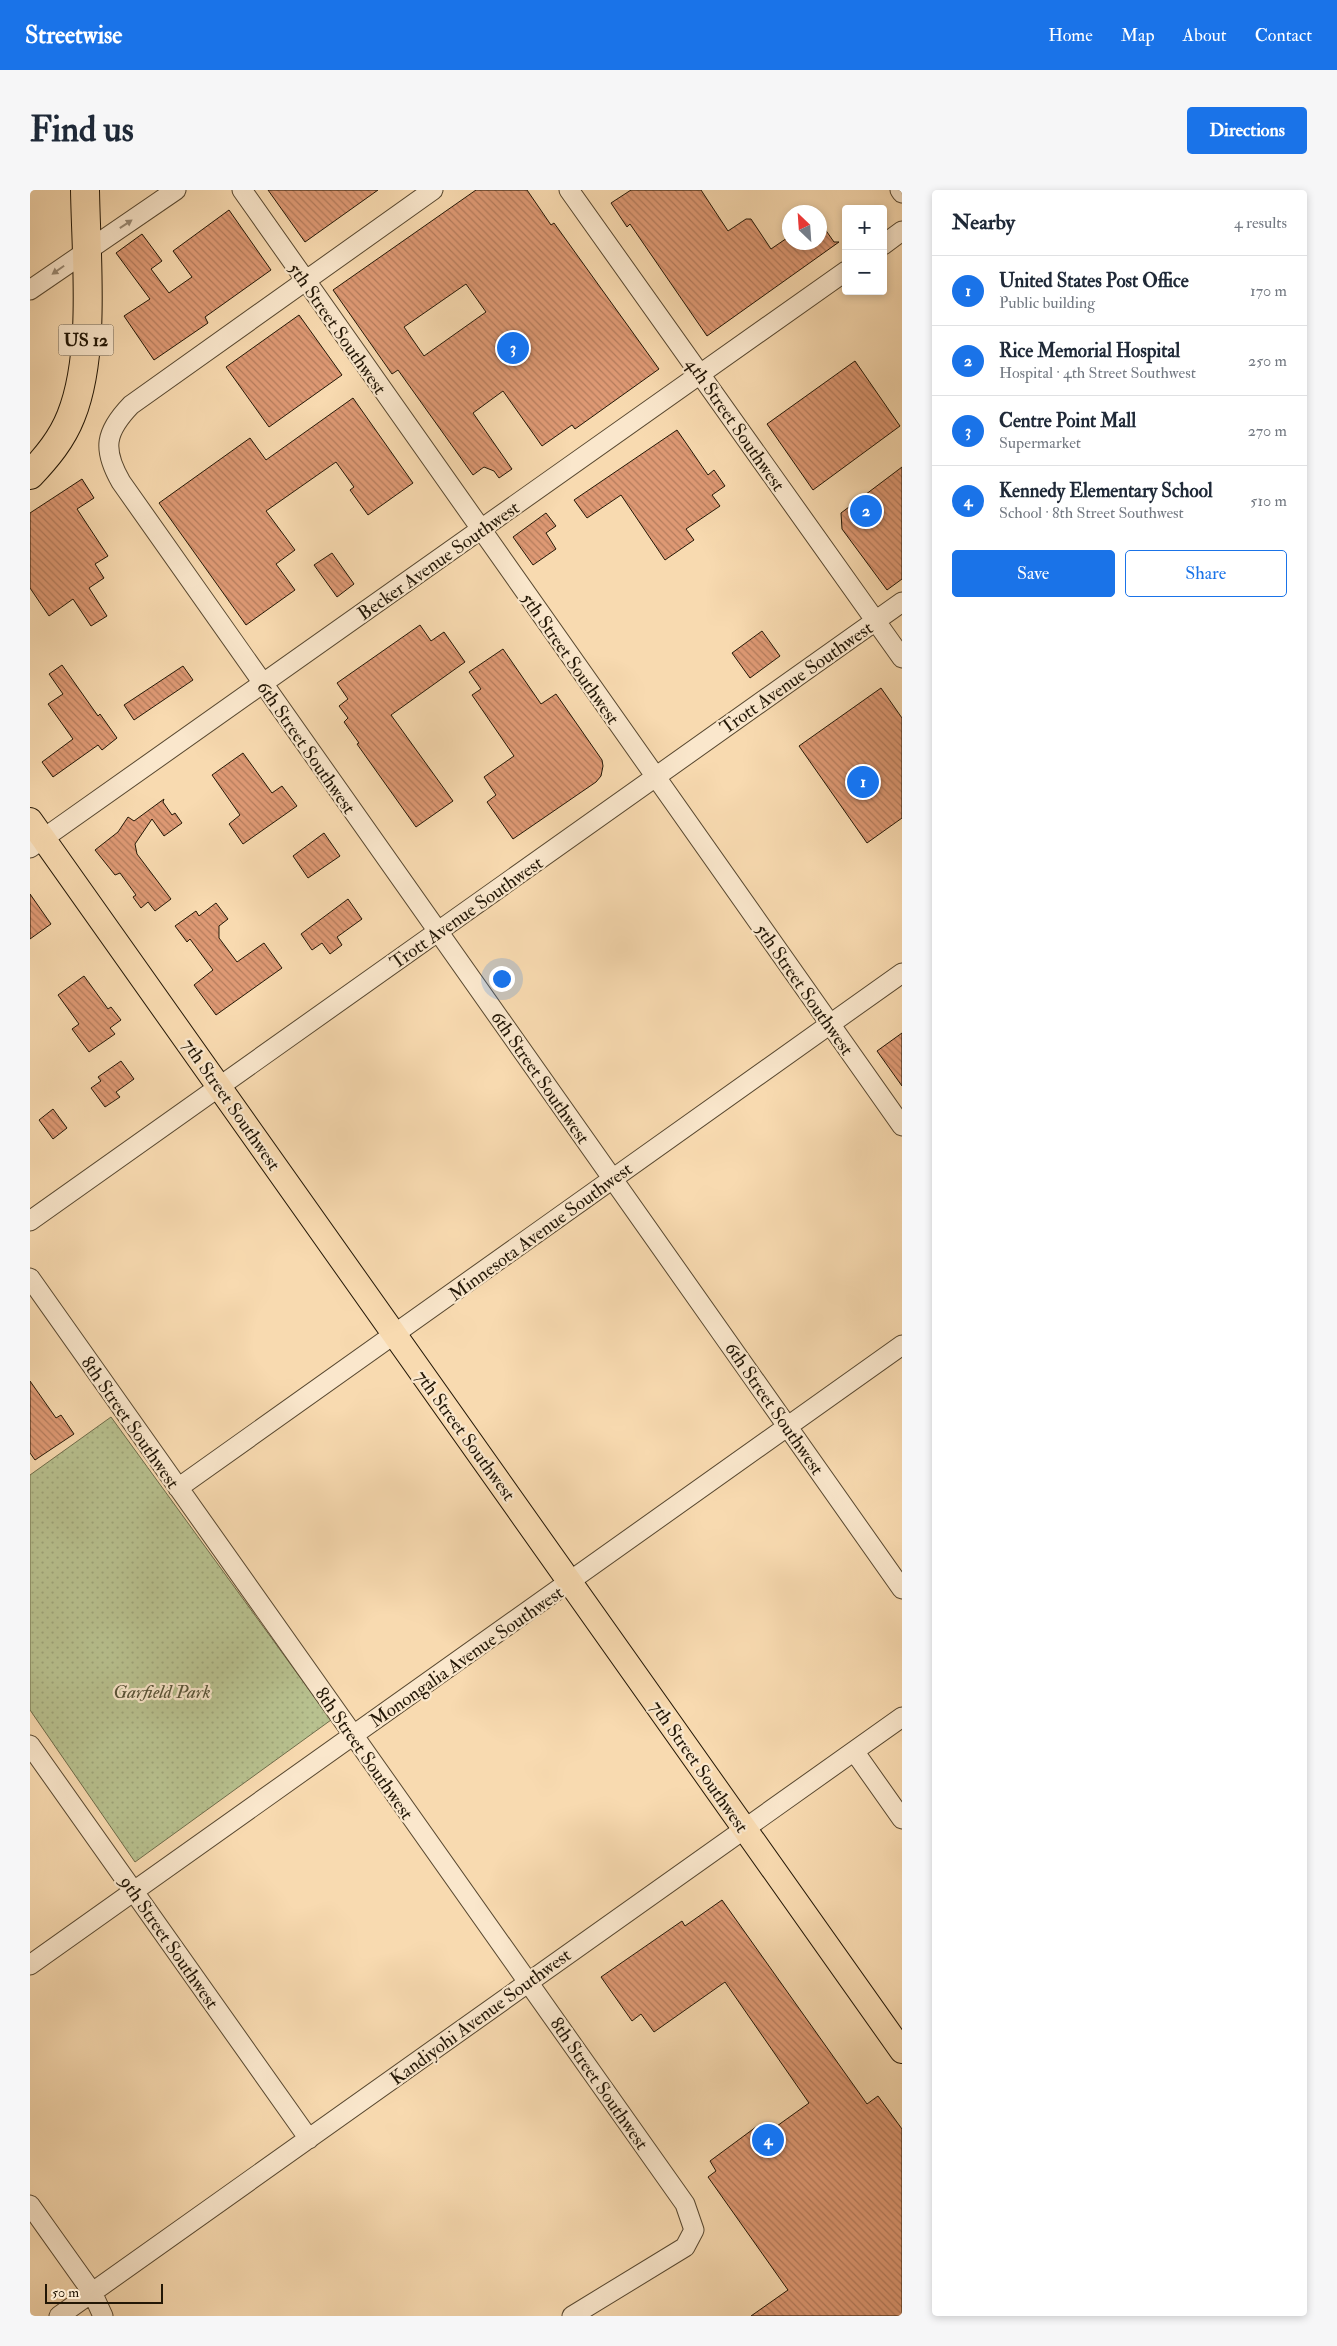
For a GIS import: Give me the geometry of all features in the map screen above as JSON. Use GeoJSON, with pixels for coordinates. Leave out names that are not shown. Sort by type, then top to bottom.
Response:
{"type":"FeatureCollection","features":[{"type":"Feature","properties":{"kind":"highway","name":"US 12"},"geometry":{"type":"LineString","coordinates":[[30,475],[47,458],[60,440],[79,393],[86,346],[85,190]]}},
{"type":"Feature","properties":{"kind":"main road","name":"7th Street Southwest"},"geometry":{"type":"LineString","coordinates":[[34,836],[220,1087],[394,1336],[571,1581],[902,2051]]}},
{"type":"Feature","properties":{"kind":"street"},"geometry":{"type":"LineString","coordinates":[[30,290],[176,190]]}},
{"type":"Feature","properties":{"kind":"street","name":"5th Street Southwest"},"geometry":{"type":"LineString","coordinates":[[242,190],[305,282],[902,1126]]}},
{"type":"Feature","properties":{"kind":"street"},"geometry":{"type":"LineString","coordinates":[[305,282],[433,190]]}},
{"type":"Feature","properties":{"kind":"street","name":"4th Street Southwest"},"geometry":{"type":"LineString","coordinates":[[569,190],[902,658]]}},
{"type":"Feature","properties":{"kind":"street"},"geometry":{"type":"LineString","coordinates":[[887,242],[902,232]]}},
{"type":"Feature","properties":{"kind":"street","name":"Becker Avenue Southwest"},"geometry":{"type":"LineString","coordinates":[[34,836],[263,684],[842,274]]}},
{"type":"Feature","properties":{"kind":"street","name":"6th Street Southwest"},"geometry":{"type":"LineString","coordinates":[[305,282],[131,405],[108,438],[110,462],[121,482],[902,1589]]}},
{"type":"Feature","properties":{"kind":"street","name":"Trott Avenue Southwest"},"geometry":{"type":"LineString","coordinates":[[30,1221],[902,602]]}},
{"type":"Feature","properties":{"kind":"street","name":"Minnesota Avenue Southwest"},"geometry":{"type":"LineString","coordinates":[[178,1488],[902,973]]}},
{"type":"Feature","properties":{"kind":"street","name":"8th Street Southwest"},"geometry":{"type":"LineString","coordinates":[[30,1278],[352,1737],[528,1981],[685,2204],[694,2230],[685,2247],[572,2316]]}},
{"type":"Feature","properties":{"kind":"street","name":"Monongalia Avenue Southwest"},"geometry":{"type":"LineString","coordinates":[[30,1965],[902,1345]]}},
{"type":"Feature","properties":{"kind":"street","name":"Kandiyohi Avenue Southwest"},"geometry":{"type":"LineString","coordinates":[[59,2316],[902,1717]]}},
{"type":"Feature","properties":{"kind":"street","name":"9th Street Southwest"},"geometry":{"type":"LineString","coordinates":[[30,1745],[309,2139]]}},
{"type":"Feature","properties":{"kind":"street"},"geometry":{"type":"LineString","coordinates":[[854,1751],[902,1819]]}},
{"type":"Feature","properties":{"kind":"street"},"geometry":{"type":"LineString","coordinates":[[30,2205],[92,2292],[103,2316]]}},
{"type":"Feature","properties":{"kind":"green space","name":"Garfield Park"},"geometry":{"type":"Polygon","coordinates":[[[111,1417],[331,1720],[135,1862],[30,1710],[30,1475],[111,1417]]]}},
{"type":"Feature","properties":{"kind":"building"},"geometry":{"type":"Polygon","coordinates":[[[268,190],[378,190],[305,242],[268,190]]]}},
{"type":"Feature","properties":{"kind":"building"},"geometry":{"type":"Polygon","coordinates":[[[476,190],[527,190],[551,225],[554,223],[659,369],[575,429],[572,425],[542,446],[503,391],[473,413],[512,469],[499,478],[494,471],[484,467],[473,475],[398,370],[392,374],[333,290],[476,190]],[[466,284],[404,327],[424,356],[486,312],[466,284]]]}},
{"type":"Feature","properties":{"kind":"building"},"geometry":{"type":"Polygon","coordinates":[[[631,190],[701,190],[728,231],[746,219],[751,219],[771,249],[782,241],[782,250],[827,250],[827,232],[834,242],[839,242],[707,336],[630,224],[627,227],[611,203],[631,190]]]}},
{"type":"Feature","properties":{"kind":"building"},"geometry":{"type":"Polygon","coordinates":[[[229,210],[271,270],[205,317],[208,323],[154,360],[124,316],[150,299],[116,253],[142,234],[162,261],[151,269],[169,293],[192,277],[173,251],[229,210]]]}},
{"type":"Feature","properties":{"kind":"building"},"geometry":{"type":"Polygon","coordinates":[[[299,315],[342,375],[269,427],[226,367],[299,315]]]}},
{"type":"Feature","properties":{"kind":"building"},"geometry":{"type":"Polygon","coordinates":[[[855,361],[900,426],[813,490],[767,424],[855,361]]]}},
{"type":"Feature","properties":{"kind":"building"},"geometry":{"type":"Polygon","coordinates":[[[353,398],[413,483],[368,515],[350,490],[354,487],[336,462],[266,511],[295,550],[276,564],[295,590],[246,625],[159,503],[250,438],[266,460],[353,398]]]}},
{"type":"Feature","properties":{"kind":"building"},"geometry":{"type":"Polygon","coordinates":[[[677,430],[708,475],[714,470],[725,486],[712,495],[720,506],[686,529],[694,540],[665,560],[621,495],[587,518],[574,500],[677,430]]]}},
{"type":"Feature","properties":{"kind":"building"},"geometry":{"type":"Polygon","coordinates":[[[902,467],[902,579],[887,590],[842,529],[841,513],[902,467]]]}},
{"type":"Feature","properties":{"kind":"building"},"geometry":{"type":"Polygon","coordinates":[[[82,479],[94,498],[77,509],[108,556],[95,564],[104,578],[89,588],[107,616],[91,626],[73,599],[49,616],[30,588],[30,513],[82,479]]]}},
{"type":"Feature","properties":{"kind":"building"},"geometry":{"type":"Polygon","coordinates":[[[546,513],[556,526],[546,533],[556,549],[533,565],[513,537],[546,513]]]}},
{"type":"Feature","properties":{"kind":"building"},"geometry":{"type":"Polygon","coordinates":[[[332,553],[354,584],[337,597],[314,565],[332,553]]]}},
{"type":"Feature","properties":{"kind":"building"},"geometry":{"type":"Polygon","coordinates":[[[420,625],[431,641],[444,632],[465,662],[391,715],[453,801],[416,827],[357,744],[359,743],[344,722],[348,718],[339,706],[348,699],[337,683],[420,625]]]}},
{"type":"Feature","properties":{"kind":"building"},"geometry":{"type":"Polygon","coordinates":[[[762,631],[780,656],[750,678],[732,653],[762,631]]]}},
{"type":"Feature","properties":{"kind":"building"},"geometry":{"type":"Polygon","coordinates":[[[503,649],[541,704],[556,694],[602,760],[603,766],[601,776],[596,782],[513,839],[487,802],[496,795],[484,777],[514,756],[472,695],[481,689],[469,672],[503,649]]]}},
{"type":"Feature","properties":{"kind":"building"},"geometry":{"type":"Polygon","coordinates":[[[62,665],[98,716],[100,714],[117,738],[102,750],[98,745],[53,777],[42,762],[73,739],[48,704],[63,694],[49,674],[62,665]]]}},
{"type":"Feature","properties":{"kind":"building"},"geometry":{"type":"Polygon","coordinates":[[[183,666],[193,680],[134,720],[124,705],[183,666]]]}},
{"type":"Feature","properties":{"kind":"building"},"geometry":{"type":"Polygon","coordinates":[[[881,688],[902,718],[902,818],[867,843],[799,746],[881,688]]]}},
{"type":"Feature","properties":{"kind":"building"},"geometry":{"type":"Polygon","coordinates":[[[243,753],[272,793],[282,786],[297,806],[243,844],[229,824],[240,815],[212,775],[243,753]]]}},
{"type":"Feature","properties":{"kind":"building"},"geometry":{"type":"Polygon","coordinates":[[[164,799],[163,802],[172,815],[175,813],[182,823],[164,836],[152,819],[135,844],[137,854],[171,899],[155,911],[148,902],[141,908],[133,897],[136,895],[120,873],[115,875],[95,850],[118,832],[128,817],[134,821],[164,799]]]}},
{"type":"Feature","properties":{"kind":"building"},"geometry":{"type":"Polygon","coordinates":[[[324,833],[340,856],[308,878],[293,856],[324,833]]]}},
{"type":"Feature","properties":{"kind":"building"},"geometry":{"type":"Polygon","coordinates":[[[30,894],[51,924],[30,939],[30,894]]]}},
{"type":"Feature","properties":{"kind":"building"},"geometry":{"type":"Polygon","coordinates":[[[348,899],[362,919],[337,937],[342,945],[330,954],[322,943],[312,950],[301,934],[348,899]]]}},
{"type":"Feature","properties":{"kind":"building"},"geometry":{"type":"Polygon","coordinates":[[[216,903],[228,919],[219,926],[219,938],[237,962],[264,943],[282,968],[216,1015],[194,985],[213,970],[190,939],[187,942],[175,926],[196,911],[199,916],[216,903]]]}},
{"type":"Feature","properties":{"kind":"building"},"geometry":{"type":"Polygon","coordinates":[[[84,976],[108,1009],[111,1007],[121,1020],[110,1028],[115,1034],[89,1052],[72,1029],[79,1024],[58,995],[84,976]]]}},
{"type":"Feature","properties":{"kind":"building"},"geometry":{"type":"Polygon","coordinates":[[[902,1033],[902,1086],[877,1051],[902,1033]]]}},
{"type":"Feature","properties":{"kind":"building"},"geometry":{"type":"Polygon","coordinates":[[[121,1061],[134,1079],[116,1092],[120,1097],[105,1107],[91,1088],[101,1081],[98,1077],[121,1061]]]}},
{"type":"Feature","properties":{"kind":"building"},"geometry":{"type":"Polygon","coordinates":[[[53,1109],[67,1128],[53,1139],[39,1120],[53,1109]]]}},
{"type":"Feature","properties":{"kind":"building"},"geometry":{"type":"Polygon","coordinates":[[[30,1381],[56,1418],[61,1415],[74,1434],[35,1460],[30,1453],[30,1381]]]}},
{"type":"Feature","properties":{"kind":"building"},"geometry":{"type":"Polygon","coordinates":[[[722,1900],[867,2104],[878,2096],[902,2129],[902,2316],[751,2316],[788,2290],[708,2177],[716,2171],[710,2161],[756,2127],[763,2136],[809,2103],[725,1982],[654,2032],[641,2014],[632,2021],[601,1977],[682,1921],[685,1926],[722,1900]]]}},
{"type":"Feature","properties":{"kind":"place","name":"Centre Point Mall"},"geometry":{"type":"Point","coordinates":[513,348]}},
{"type":"Feature","properties":{"kind":"place","name":"Rice Memorial Hospital"},"geometry":{"type":"Point","coordinates":[866,511]}},
{"type":"Feature","properties":{"kind":"place","name":"United States Post Office"},"geometry":{"type":"Point","coordinates":[863,782]}},
{"type":"Feature","properties":{"kind":"place","name":"Kennedy Elementary School"},"geometry":{"type":"Point","coordinates":[768,2140]}}]}
